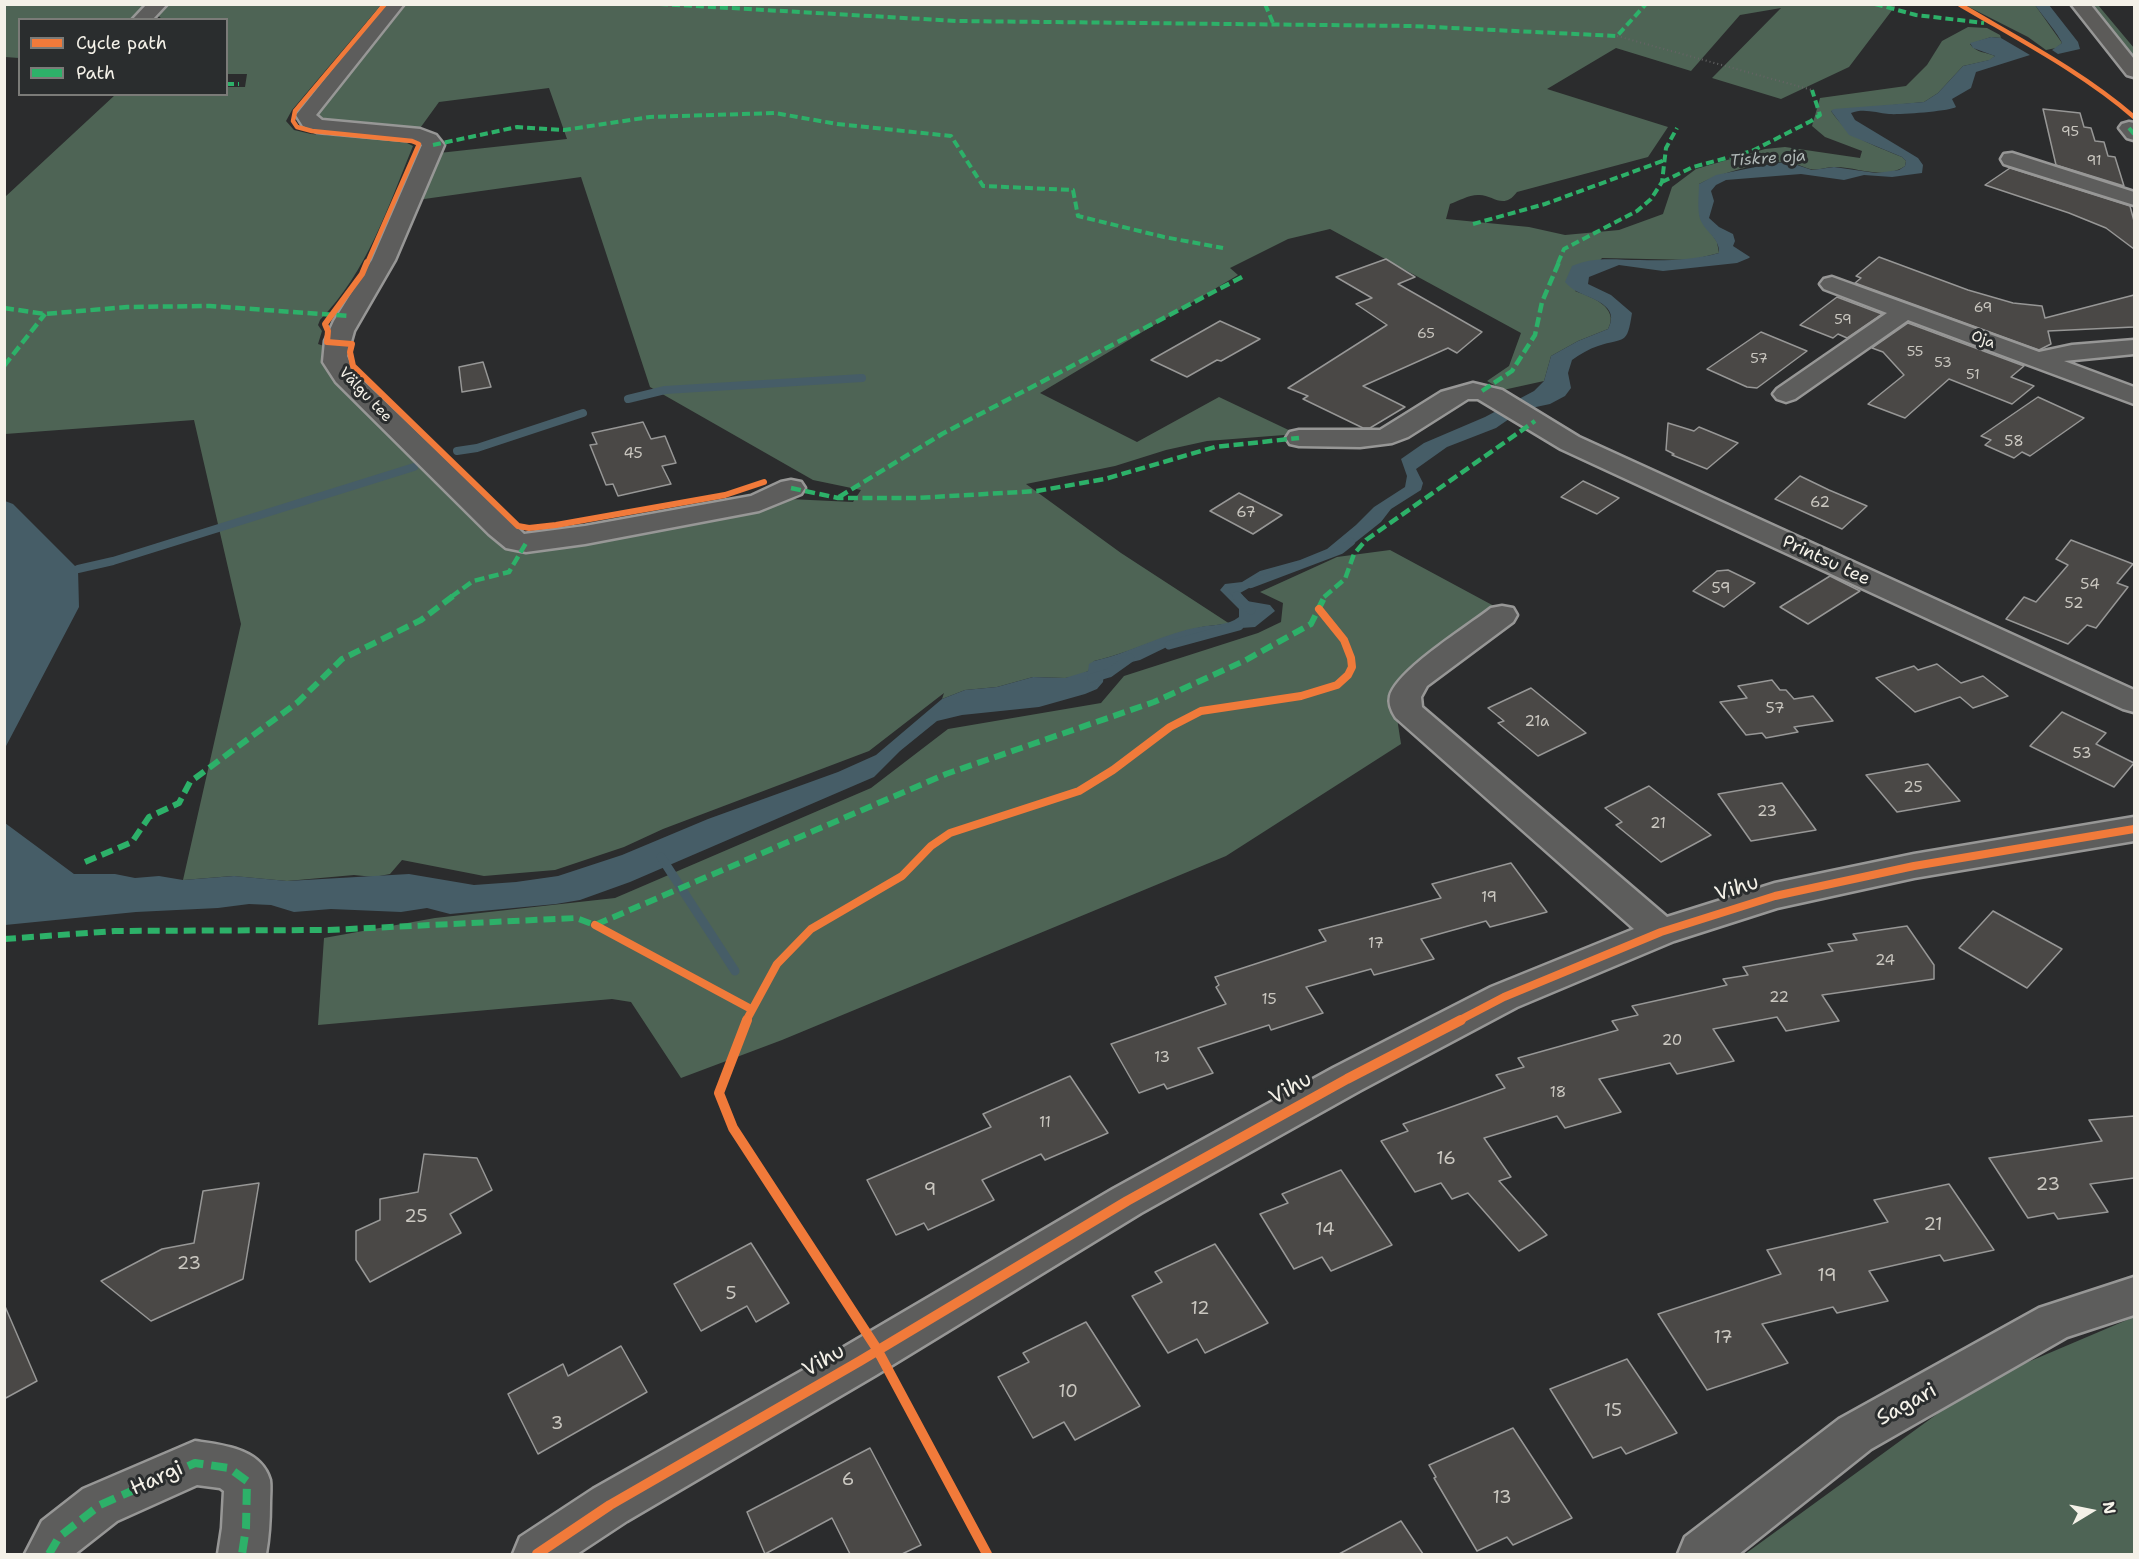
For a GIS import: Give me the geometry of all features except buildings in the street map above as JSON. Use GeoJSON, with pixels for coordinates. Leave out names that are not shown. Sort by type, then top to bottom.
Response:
{"type":"FeatureCollection","features":[{"type":"Feature","properties":{"kind":"main road"},"geometry":{"type":"LineString","coordinates":[[2080,4],[2134,71]]}},
{"type":"Feature","properties":{"kind":"street","name":"Välgu tee"},"geometry":{"type":"LineString","coordinates":[[395,4],[306,115],[316,126],[420,135],[429,139],[433,145],[376,275],[349,316],[338,343],[334,354],[336,365],[345,377],[516,542],[526,543],[585,535],[759,503],[791,488]]}},
{"type":"Feature","properties":{"kind":"street"},"geometry":{"type":"LineString","coordinates":[[2012,159],[2134,198]]}},
{"type":"Feature","properties":{"kind":"street","name":"Oja"},"geometry":{"type":"LineString","coordinates":[[1832,284],[2134,396]]}},
{"type":"Feature","properties":{"kind":"street"},"geometry":{"type":"LineString","coordinates":[[1786,394],[1905,311]]}},
{"type":"Feature","properties":{"kind":"street"},"geometry":{"type":"LineString","coordinates":[[2035,360],[2072,352],[2134,347]]}},
{"type":"Feature","properties":{"kind":"street","name":"Printsu tee"},"geometry":{"type":"LineString","coordinates":[[1299,438],[1368,439],[1389,436],[1464,391],[1482,391],[1581,448],[2134,702]]}},
{"type":"Feature","properties":{"kind":"street"},"geometry":{"type":"LineString","coordinates":[[1502,615],[1415,680],[1405,697],[1407,711],[1661,932]]}},
{"type":"Feature","properties":{"kind":"street","name":"Vihu"},"geometry":{"type":"LineString","coordinates":[[537,1554],[610,1505],[860,1361],[1127,1201],[1347,1079],[1504,997],[1661,932],[1787,893],[1914,867],[2134,830]]}},
{"type":"Feature","properties":{"kind":"street","name":"Sagari"},"geometry":{"type":"LineString","coordinates":[[1702,1554],[1855,1434],[2054,1322],[2134,1296]]}},
{"type":"Feature","properties":{"kind":"street","name":"Hargi"},"geometry":{"type":"LineString","coordinates":[[49,1554],[59,1537],[100,1504],[195,1463],[229,1468],[247,1481],[246,1528],[242,1554]]}},
{"type":"Feature","properties":{"kind":"path"},"geometry":{"type":"LineString","coordinates":[[1617,36],[1812,90]]}},
{"type":"Feature","properties":{"kind":"green space"},"geometry":{"type":"Polygon","coordinates":[[[5,5],[153,5],[137,18],[18,18],[18,58],[5,57],[5,5]]]}},
{"type":"Feature","properties":{"kind":"green space"},"geometry":{"type":"Polygon","coordinates":[[[164,5],[381,5],[292,110],[286,121],[294,130],[311,134],[403,141],[413,146],[375,238],[351,281],[320,320],[318,325],[322,331],[318,344],[327,347],[499,539],[551,547],[767,509],[789,499],[853,502],[861,490],[813,480],[650,387],[581,177],[417,200],[439,153],[567,139],[549,88],[439,102],[418,131],[324,122],[315,117],[317,110],[357,66],[406,5],[1896,5],[1849,67],[1781,99],[1712,78],[1781,8],[1740,15],[1691,71],[1616,48],[1547,89],[1668,127],[1648,157],[1517,192],[1507,200],[1502,201],[1483,195],[1467,197],[1450,204],[1446,219],[1529,227],[1565,235],[1619,230],[1663,214],[1672,187],[1696,169],[1765,149],[1785,147],[1860,158],[1862,151],[1825,137],[1812,126],[1820,98],[1906,86],[1927,65],[1942,41],[1968,27],[1987,28],[2000,35],[2001,38],[1991,37],[1970,44],[1978,51],[1995,56],[1990,60],[1963,66],[1938,93],[1924,102],[1831,111],[1854,134],[1902,157],[1906,161],[1905,166],[1897,170],[1879,173],[1842,167],[1813,169],[1779,162],[1743,168],[1699,184],[1700,217],[1717,242],[1719,253],[1691,260],[1602,258],[1575,291],[1596,300],[1607,309],[1611,321],[1608,329],[1578,341],[1551,356],[1544,381],[1503,390],[1487,381],[1509,366],[1521,333],[1330,229],[1288,239],[1230,268],[1238,275],[1040,393],[1137,442],[1219,397],[1297,434],[1207,441],[1166,450],[1115,466],[1026,484],[1121,553],[1230,624],[1212,625],[1178,633],[1094,661],[1088,671],[1078,676],[1033,677],[997,687],[965,690],[942,699],[944,693],[869,751],[663,829],[624,847],[555,870],[484,876],[402,860],[390,874],[374,877],[354,875],[287,881],[233,876],[183,880],[241,624],[194,420],[5,434],[5,197],[114,96],[228,96],[228,87],[245,87],[247,74],[228,74],[228,18],[161,18],[155,13],[164,5]]]}},
{"type":"Feature","properties":{"kind":"green space"},"geometry":{"type":"Polygon","coordinates":[[[1965,5],[2035,5],[2062,43],[2056,48],[2046,50],[2028,37],[1965,5]]]}},
{"type":"Feature","properties":{"kind":"green space"},"geometry":{"type":"Polygon","coordinates":[[[2091,5],[2098,5],[2134,48],[2134,57],[2091,5]]]}},
{"type":"Feature","properties":{"kind":"green space"},"geometry":{"type":"Polygon","coordinates":[[[1390,550],[1494,606],[1393,692],[1401,744],[1226,856],[782,1040],[681,1078],[631,1002],[612,999],[318,1025],[324,938],[435,918],[615,898],[871,788],[948,729],[1101,703],[1124,676],[1258,633],[1281,622],[1283,603],[1260,592],[1337,557],[1390,550]]]}},
{"type":"Feature","properties":{"kind":"green space"},"geometry":{"type":"Polygon","coordinates":[[[2134,1317],[2134,1554],[1745,1554],[1981,1382],[2134,1317]]]}},
{"type":"Feature","properties":{"kind":"water"},"geometry":{"type":"Polygon","coordinates":[[[2035,5],[2049,5],[2078,42],[2080,49],[2058,54],[2052,50],[2062,43],[2035,5]]]}},
{"type":"Feature","properties":{"kind":"water"},"geometry":{"type":"Polygon","coordinates":[[[1991,37],[2001,38],[2030,55],[1976,72],[1971,88],[1952,99],[1956,107],[1903,114],[1865,111],[1851,113],[1855,120],[1918,158],[1923,165],[1922,173],[1892,177],[1864,175],[1844,180],[1801,174],[1726,180],[1716,185],[1711,191],[1714,201],[1709,218],[1719,227],[1733,234],[1735,241],[1733,246],[1749,258],[1737,263],[1663,271],[1619,265],[1589,277],[1588,284],[1611,295],[1632,313],[1626,336],[1591,349],[1572,360],[1568,373],[1571,388],[1565,396],[1550,404],[1522,410],[1496,428],[1447,447],[1416,469],[1423,483],[1421,490],[1391,509],[1381,522],[1352,545],[1285,568],[1240,593],[1238,597],[1241,600],[1270,605],[1275,611],[1255,627],[1227,629],[1206,634],[1173,644],[1140,660],[1115,666],[1104,673],[1103,682],[1097,689],[1085,694],[1039,707],[962,715],[937,721],[900,751],[874,777],[630,882],[580,900],[450,914],[427,908],[401,912],[331,909],[294,912],[271,905],[249,904],[5,925],[5,823],[74,874],[115,874],[135,878],[159,876],[183,880],[234,876],[287,881],[409,874],[474,885],[558,876],[622,855],[708,819],[838,772],[876,755],[942,699],[965,690],[997,687],[1033,677],[1065,678],[1088,671],[1089,664],[1094,661],[1173,634],[1230,622],[1239,617],[1239,609],[1220,590],[1225,584],[1242,582],[1260,571],[1300,560],[1327,549],[1374,507],[1405,487],[1407,476],[1401,459],[1424,443],[1485,417],[1534,391],[1544,381],[1551,356],[1578,341],[1608,329],[1611,314],[1608,309],[1565,282],[1572,266],[1597,260],[1670,260],[1719,253],[1715,239],[1702,224],[1698,206],[1699,184],[1716,175],[1788,162],[1812,170],[1834,167],[1876,173],[1899,170],[1905,166],[1906,161],[1902,157],[1849,135],[1831,111],[1924,102],[1938,93],[1963,66],[1989,60],[1995,56],[1973,48],[1970,43],[1991,37]]]}},
{"type":"Feature","properties":{"kind":"water"},"geometry":{"type":"Polygon","coordinates":[[[5,501],[13,504],[78,569],[79,607],[5,748],[5,501]]]}},
{"type":"Feature","properties":{"kind":"waterway"},"geometry":{"type":"LineString","coordinates":[[628,399],[665,390],[862,378]]}},
{"type":"Feature","properties":{"kind":"waterway"},"geometry":{"type":"LineString","coordinates":[[457,451],[477,448],[583,413]]}},
{"type":"Feature","properties":{"kind":"waterway"},"geometry":{"type":"LineString","coordinates":[[78,569],[113,561],[414,467]]}},
{"type":"Feature","properties":{"kind":"waterway"},"geometry":{"type":"LineString","coordinates":[[1251,584],[1341,550],[1351,542]]}},
{"type":"Feature","properties":{"kind":"waterway"},"geometry":{"type":"LineString","coordinates":[[1238,589],[1233,591],[1239,597]]}},
{"type":"Feature","properties":{"kind":"waterway"},"geometry":{"type":"LineString","coordinates":[[1237,596],[1251,610]]}},
{"type":"Feature","properties":{"kind":"waterway"},"geometry":{"type":"LineString","coordinates":[[1169,645],[1239,626]]}},
{"type":"Feature","properties":{"kind":"waterway"},"geometry":{"type":"LineString","coordinates":[[1092,678],[1109,673],[1130,658]]}},
{"type":"Feature","properties":{"kind":"waterway"},"geometry":{"type":"LineString","coordinates":[[661,857],[735,971]]}},
{"type":"Feature","properties":{"kind":"marked path"},"geometry":{"type":"LineString","coordinates":[[660,4],[957,21],[1412,26],[1617,36],[1646,4]]}},
{"type":"Feature","properties":{"kind":"marked path"},"geometry":{"type":"LineString","coordinates":[[1265,4],[1273,23]]}},
{"type":"Feature","properties":{"kind":"marked path"},"geometry":{"type":"LineString","coordinates":[[1875,4],[1916,15],[1984,23]]}},
{"type":"Feature","properties":{"kind":"marked path"},"geometry":{"type":"LineString","coordinates":[[228,84],[239,84]]}},
{"type":"Feature","properties":{"kind":"marked path"},"geometry":{"type":"LineString","coordinates":[[1662,182],[1693,167],[1752,151],[1811,121],[1820,115],[1812,90]]}},
{"type":"Feature","properties":{"kind":"marked path"},"geometry":{"type":"LineString","coordinates":[[433,145],[517,127],[564,130],[650,117],[775,113],[837,124],[951,136],[983,186],[1073,190],[1078,216],[1164,237],[1223,248]]}},
{"type":"Feature","properties":{"kind":"marked path"},"geometry":{"type":"LineString","coordinates":[[1482,391],[1512,371],[1535,335],[1542,302],[1564,249],[1637,211],[1651,199],[1662,182],[1666,148],[1677,128]]}},
{"type":"Feature","properties":{"kind":"marked path"},"geometry":{"type":"LineString","coordinates":[[2129,128],[2134,134]]}},
{"type":"Feature","properties":{"kind":"marked path"},"geometry":{"type":"LineString","coordinates":[[1473,224],[1545,204],[1665,160]]}},
{"type":"Feature","properties":{"kind":"marked path"},"geometry":{"type":"LineString","coordinates":[[839,497],[942,434],[1242,277]]}},
{"type":"Feature","properties":{"kind":"marked path"},"geometry":{"type":"LineString","coordinates":[[4,308],[45,314],[127,307],[210,306],[349,316]]}},
{"type":"Feature","properties":{"kind":"marked path"},"geometry":{"type":"LineString","coordinates":[[4,366],[45,314]]}},
{"type":"Feature","properties":{"kind":"marked path"},"geometry":{"type":"LineString","coordinates":[[4,939],[115,931],[328,930],[576,918],[595,925],[946,774],[1154,702],[1244,661],[1311,624],[1325,596],[1345,579],[1354,554],[1366,540],[1535,421]]}},
{"type":"Feature","properties":{"kind":"marked path"},"geometry":{"type":"LineString","coordinates":[[791,488],[838,498],[916,498],[1037,491],[1105,479],[1215,447],[1299,438]]}},
{"type":"Feature","properties":{"kind":"marked path"},"geometry":{"type":"LineString","coordinates":[[85,862],[132,842],[149,817],[179,803],[190,782],[298,702],[342,659],[421,620],[473,581],[509,572],[526,543]]}},
{"type":"Feature","properties":{"kind":"marked path"},"geometry":{"type":"LineString","coordinates":[[49,1554],[59,1537],[100,1505],[195,1463],[229,1468],[247,1481],[246,1528],[242,1554]]}},
{"type":"Feature","properties":{"kind":"cycle path"},"geometry":{"type":"LineString","coordinates":[[385,4],[295,111],[293,121],[297,127],[312,131],[412,141],[419,144],[362,274],[325,324],[328,331],[327,342],[352,344],[350,352],[353,366],[518,526],[529,528],[556,525],[725,495],[764,482]]}},
{"type":"Feature","properties":{"kind":"cycle path"},"geometry":{"type":"LineString","coordinates":[[1959,4],[2036,49],[2119,104],[2134,117]]}},
{"type":"Feature","properties":{"kind":"cycle path"},"geometry":{"type":"LineString","coordinates":[[987,1554],[877,1349],[733,1128],[719,1093],[751,1009],[777,964],[811,929],[902,876],[931,846],[950,833],[1079,791],[1099,780],[1170,727],[1201,711],[1235,704],[1301,696],[1337,685],[1348,675],[1352,667],[1349,649],[1319,609]]}},
{"type":"Feature","properties":{"kind":"cycle path"},"geometry":{"type":"LineString","coordinates":[[537,1554],[610,1505],[860,1361],[1127,1201],[1347,1079],[1504,997],[1661,932],[1775,896],[1914,866],[2134,829]]}},
{"type":"Feature","properties":{"kind":"cycle path"},"geometry":{"type":"LineString","coordinates":[[595,925],[751,1009]]}},
{"type":"Feature","properties":{"kind":"water label","name":"Tiskre oja"},"geometry":{"type":"Point","coordinates":[1768,159]}}]}
